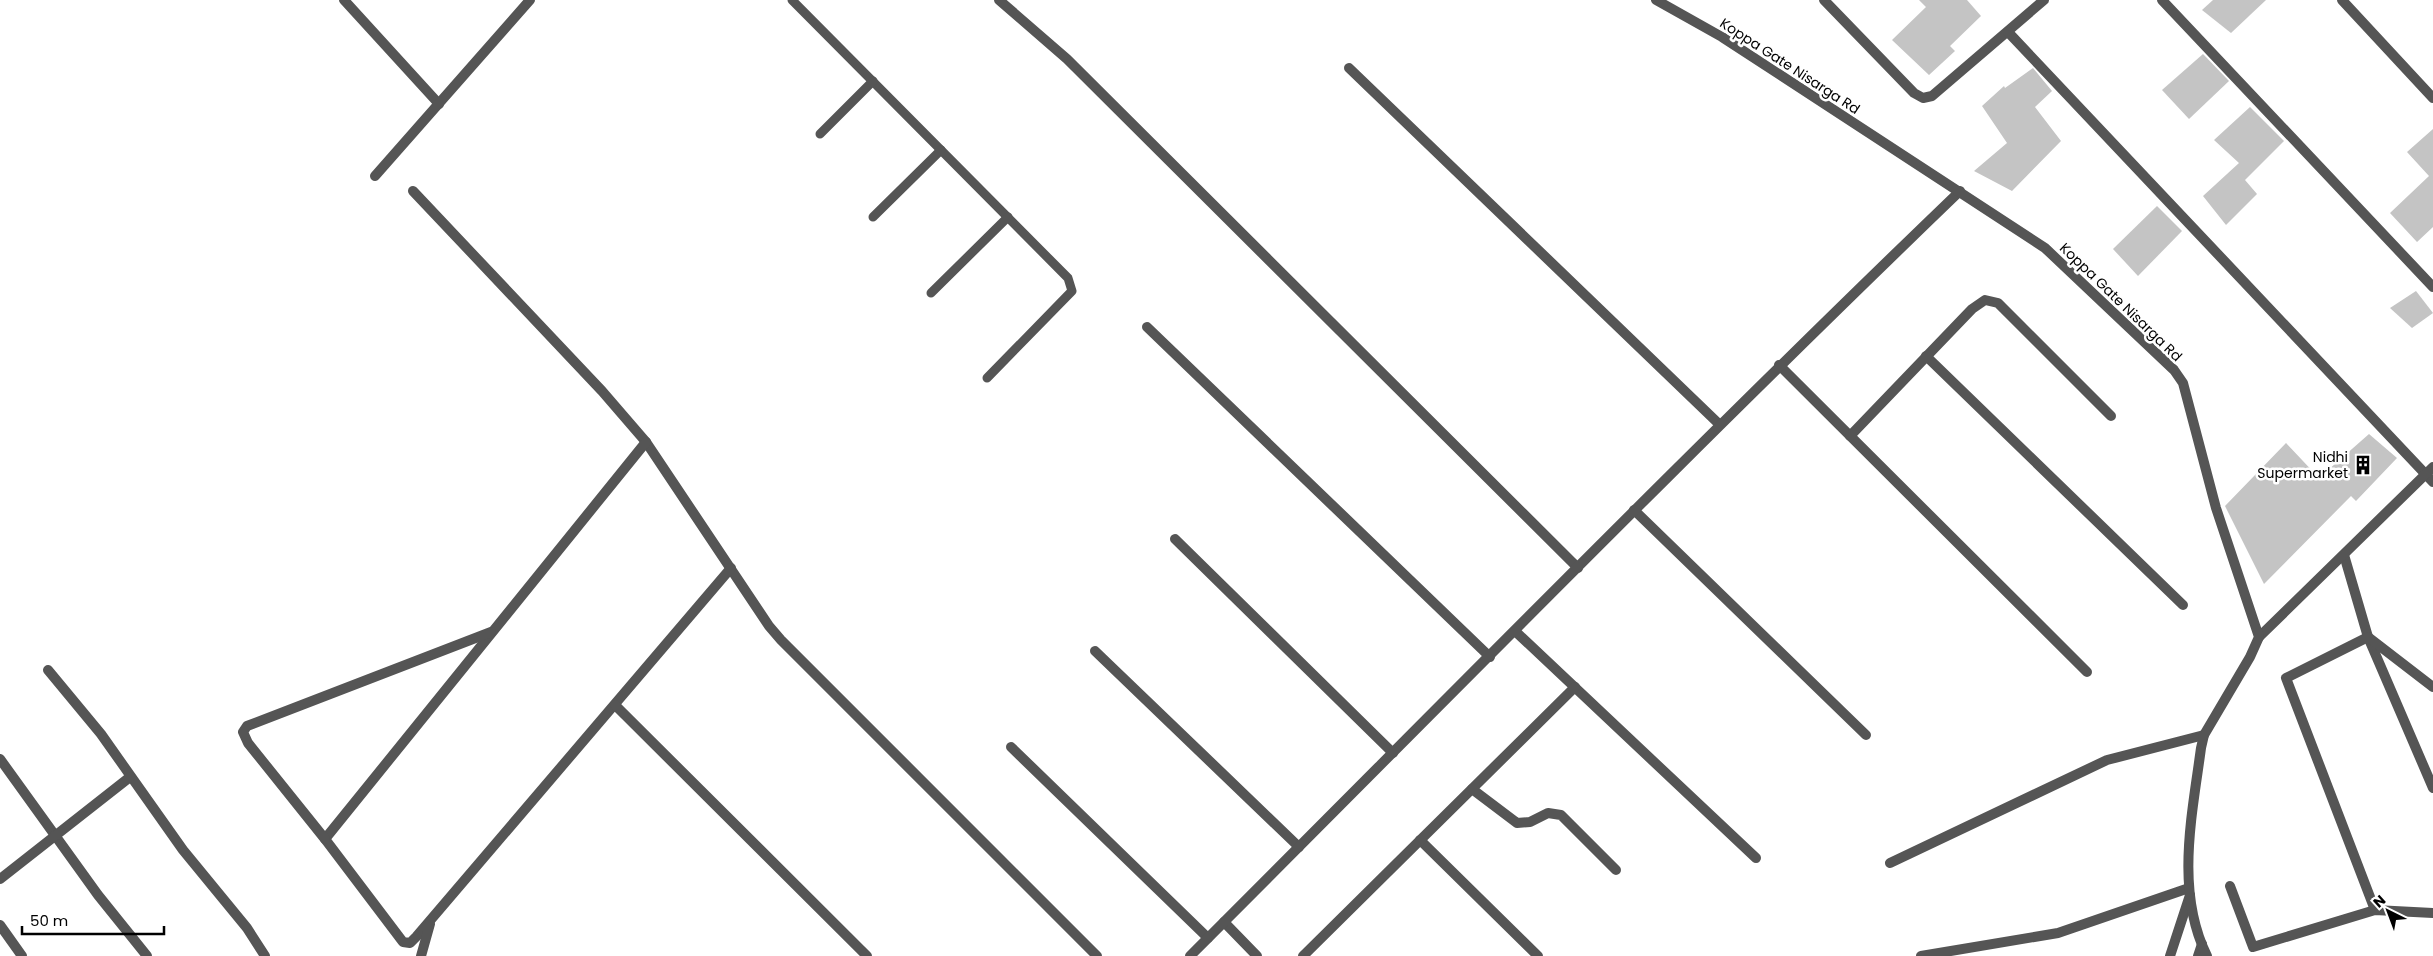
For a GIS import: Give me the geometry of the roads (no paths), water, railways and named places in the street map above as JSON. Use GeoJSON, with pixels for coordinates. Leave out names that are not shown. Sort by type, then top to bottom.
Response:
{"type":"FeatureCollection","features":[{"type":"Feature","properties":{"kind":"street"},"geometry":{"type":"LineString","coordinates":[[344,0],[439,104]]}},
{"type":"Feature","properties":{"kind":"street"},"geometry":{"type":"LineString","coordinates":[[375,176],[530,0]]}},
{"type":"Feature","properties":{"kind":"street"},"geometry":{"type":"LineString","coordinates":[[999,0],[1067,59],[1578,568]]}},
{"type":"Feature","properties":{"kind":"street","name":"Koppa Gate Nisarga Rd"},"geometry":{"type":"LineString","coordinates":[[1656,0],[1722,37],[2045,248],[2174,370],[2183,383],[2216,508],[2259,637]]}},
{"type":"Feature","properties":{"kind":"street"},"geometry":{"type":"LineString","coordinates":[[1824,0],[1914,93],[1923,98],[1932,96],[2044,0]]}},
{"type":"Feature","properties":{"kind":"street"},"geometry":{"type":"LineString","coordinates":[[2162,0],[2433,287]]}},
{"type":"Feature","properties":{"kind":"street"},"geometry":{"type":"LineString","coordinates":[[2342,0],[2433,98]]}},
{"type":"Feature","properties":{"kind":"street"},"geometry":{"type":"LineString","coordinates":[[2008,32],[2431,475],[2344,554],[2259,637],[2250,657],[2204,734],[2188,842],[2190,891],[2202,944],[2208,956]]}},
{"type":"Feature","properties":{"kind":"street"},"geometry":{"type":"LineString","coordinates":[[1349,68],[1719,424]]}},
{"type":"Feature","properties":{"kind":"street"},"geometry":{"type":"LineString","coordinates":[[413,191],[602,391],[646,442],[769,626],[781,640],[1097,956]]}},
{"type":"Feature","properties":{"kind":"street"},"geometry":{"type":"LineString","coordinates":[[1190,956],[1490,657],[1719,424],[1960,191]]}},
{"type":"Feature","properties":{"kind":"street"},"geometry":{"type":"LineString","coordinates":[[1850,436],[1972,309],[1986,300],[1998,303],[2111,416]]}},
{"type":"Feature","properties":{"kind":"street"},"geometry":{"type":"LineString","coordinates":[[1147,327],[1490,657]]}},
{"type":"Feature","properties":{"kind":"street"},"geometry":{"type":"LineString","coordinates":[[1926,356],[2183,605]]}},
{"type":"Feature","properties":{"kind":"street"},"geometry":{"type":"LineString","coordinates":[[1779,365],[2087,672]]}},
{"type":"Feature","properties":{"kind":"street"},"geometry":{"type":"LineString","coordinates":[[325,839],[646,442]]}},
{"type":"Feature","properties":{"kind":"street"},"geometry":{"type":"LineString","coordinates":[[1634,510],[1866,735]]}},
{"type":"Feature","properties":{"kind":"street"},"geometry":{"type":"LineString","coordinates":[[1175,539],[1393,753]]}},
{"type":"Feature","properties":{"kind":"street"},"geometry":{"type":"LineString","coordinates":[[2344,554],[2368,637],[2433,788]]}},
{"type":"Feature","properties":{"kind":"street"},"geometry":{"type":"LineString","coordinates":[[492,632],[247,726],[243,732],[248,743],[325,839],[403,942],[410,943],[432,918],[731,568]]}},
{"type":"Feature","properties":{"kind":"street"},"geometry":{"type":"LineString","coordinates":[[1515,631],[1756,858]]}},
{"type":"Feature","properties":{"kind":"street"},"geometry":{"type":"LineString","coordinates":[[2368,637],[2433,687]]}},
{"type":"Feature","properties":{"kind":"street"},"geometry":{"type":"LineString","coordinates":[[2368,637],[2286,678],[2375,910]]}},
{"type":"Feature","properties":{"kind":"street"},"geometry":{"type":"LineString","coordinates":[[1095,651],[1299,847]]}},
{"type":"Feature","properties":{"kind":"street"},"geometry":{"type":"LineString","coordinates":[[48,670],[101,734],[183,850],[247,928],[265,956]]}},
{"type":"Feature","properties":{"kind":"street"},"geometry":{"type":"LineString","coordinates":[[1303,956],[1575,687]]}},
{"type":"Feature","properties":{"kind":"street"},"geometry":{"type":"LineString","coordinates":[[614,705],[867,956]]}},
{"type":"Feature","properties":{"kind":"street"},"geometry":{"type":"LineString","coordinates":[[1890,863],[2107,760],[2204,734]]}},
{"type":"Feature","properties":{"kind":"street"},"geometry":{"type":"LineString","coordinates":[[1011,747],[1208,938]]}},
{"type":"Feature","properties":{"kind":"street"},"geometry":{"type":"LineString","coordinates":[[0,759],[56,834],[98,895],[148,956]]}},
{"type":"Feature","properties":{"kind":"street"},"geometry":{"type":"LineString","coordinates":[[0,879],[130,777]]}},
{"type":"Feature","properties":{"kind":"street"},"geometry":{"type":"LineString","coordinates":[[1472,789],[1517,823],[1530,822],[1548,813],[1561,815],[1616,870]]}},
{"type":"Feature","properties":{"kind":"street"},"geometry":{"type":"LineString","coordinates":[[1420,840],[1538,956]]}},
{"type":"Feature","properties":{"kind":"street"},"geometry":{"type":"LineString","coordinates":[[2230,886],[2254,947],[2375,910],[2433,913]]}},
{"type":"Feature","properties":{"kind":"street"},"geometry":{"type":"LineString","coordinates":[[1920,956],[2058,933],[2190,891]]}},
{"type":"Feature","properties":{"kind":"street"},"geometry":{"type":"LineString","coordinates":[[2170,956],[2190,891]]}},
{"type":"Feature","properties":{"kind":"street"},"geometry":{"type":"LineString","coordinates":[[421,956],[432,918]]}},
{"type":"Feature","properties":{"kind":"street"},"geometry":{"type":"LineString","coordinates":[[1224,922],[1257,956]]}},
{"type":"Feature","properties":{"kind":"street"},"geometry":{"type":"LineString","coordinates":[[0,925],[22,956]]}},
{"type":"Feature","properties":{"kind":"street"},"geometry":{"type":"LineString","coordinates":[[2198,956],[2202,944]]}},
{"type":"Feature","properties":{"kind":"lane"},"geometry":{"type":"LineString","coordinates":[[792,0],[1068,278],[1072,291],[987,378]]}},
{"type":"Feature","properties":{"kind":"lane"},"geometry":{"type":"LineString","coordinates":[[820,134],[873,82]]}},
{"type":"Feature","properties":{"kind":"lane"},"geometry":{"type":"LineString","coordinates":[[873,217],[941,150]]}},
{"type":"Feature","properties":{"kind":"lane"},"geometry":{"type":"LineString","coordinates":[[931,293],[1008,217]]}},
{"type":"Feature","properties":{"kind":"place","name":"Nidhi Supermarket"},"geometry":{"type":"Point","coordinates":[2363,465]}}]}
